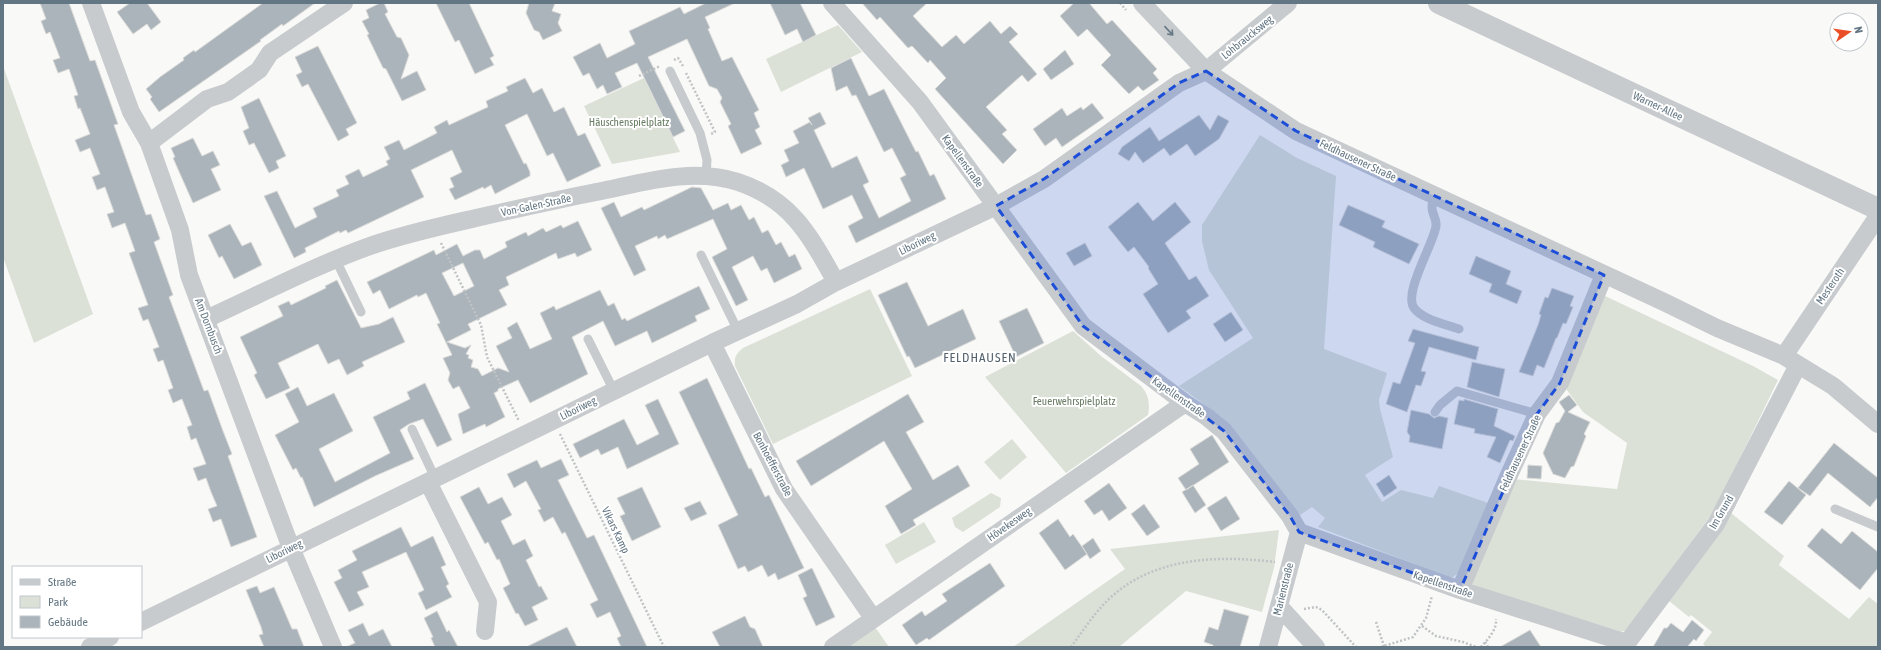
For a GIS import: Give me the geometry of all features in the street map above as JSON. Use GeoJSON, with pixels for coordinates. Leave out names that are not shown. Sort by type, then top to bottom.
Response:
{"type":"FeatureCollection","features":[{"type":"Feature","properties":{"kind":"street","name":"Am Dornbusch"},"geometry":{"type":"LineString","coordinates":[[91,3],[131,112],[148,143],[180,230],[189,275],[292,548],[333,647]]}},
{"type":"Feature","properties":{"kind":"street"},"geometry":{"type":"LineString","coordinates":[[148,143],[207,99],[228,92],[259,70],[270,53],[324,9],[344,3]]}},
{"type":"Feature","properties":{"kind":"street","name":"Kapellenstraße"},"geometry":{"type":"LineString","coordinates":[[832,3],[920,102],[1083,326],[1090,333],[1185,403],[1207,417],[1224,431],[1290,516],[1299,532],[1442,584],[1626,645]]}},
{"type":"Feature","properties":{"kind":"street","name":"Feldhausener Straße"},"geometry":{"type":"LineString","coordinates":[[1142,3],[1206,71],[1296,131],[1717,328],[1791,360],[1833,386],[1878,424]]}},
{"type":"Feature","properties":{"kind":"street","name":"Lohbraucksweg"},"geometry":{"type":"LineString","coordinates":[[1206,71],[1288,3]]}},
{"type":"Feature","properties":{"kind":"street","name":"Warner-Allee"},"geometry":{"type":"LineString","coordinates":[[1439,3],[1878,209]]}},
{"type":"Feature","properties":{"kind":"street","name":"Liboriweg"},"geometry":{"type":"LineString","coordinates":[[142,622],[712,343],[797,304],[836,282],[996,206],[1044,179],[1179,84],[1206,71]]}},
{"type":"Feature","properties":{"kind":"street","name":"Von-Galen-Straße"},"geometry":{"type":"LineString","coordinates":[[206,318],[336,260],[372,246],[434,228],[553,201],[672,177],[706,176],[740,183],[766,196],[796,218],[814,243],[836,282]]}},
{"type":"Feature","properties":{"kind":"street","name":"Mesteroth"},"geometry":{"type":"LineString","coordinates":[[1791,360],[1878,216]]}},
{"type":"Feature","properties":{"kind":"street","name":"Feldhausener Straße"},"geometry":{"type":"LineString","coordinates":[[1460,590],[1509,475],[1537,414],[1560,383],[1604,275]]}},
{"type":"Feature","properties":{"kind":"street","name":"Bonhoefferstraße"},"geometry":{"type":"LineString","coordinates":[[712,343],[784,489],[874,618]]}},
{"type":"Feature","properties":{"kind":"street","name":"Im Grund"},"geometry":{"type":"LineString","coordinates":[[1626,645],[1716,524],[1791,360]]}},
{"type":"Feature","properties":{"kind":"street","name":"Hövekesweg"},"geometry":{"type":"LineString","coordinates":[[833,647],[1185,403]]}},
{"type":"Feature","properties":{"kind":"street"},"geometry":{"type":"LineString","coordinates":[[432,480],[488,602],[485,631]]}},
{"type":"Feature","properties":{"kind":"street","name":"Marienstraße"},"geometry":{"type":"LineString","coordinates":[[1268,647],[1289,564],[1299,532]]}},
{"type":"Feature","properties":{"kind":"street"},"geometry":{"type":"LineString","coordinates":[[1279,606],[1316,647]]}},
{"type":"Feature","properties":{"kind":"street"},"geometry":{"type":"LineString","coordinates":[[90,647],[108,638]]}},
{"type":"Feature","properties":{"kind":"lane"},"geometry":{"type":"LineString","coordinates":[[670,71],[700,134],[707,160],[706,176]]}},
{"type":"Feature","properties":{"kind":"lane"},"geometry":{"type":"LineString","coordinates":[[1434,196],[1432,209],[1435,216],[1436,226],[1420,267],[1411,299],[1414,308],[1425,316],[1458,329]]}},
{"type":"Feature","properties":{"kind":"lane"},"geometry":{"type":"LineString","coordinates":[[701,255],[738,331]]}},
{"type":"Feature","properties":{"kind":"lane"},"geometry":{"type":"LineString","coordinates":[[336,260],[361,312]]}},
{"type":"Feature","properties":{"kind":"lane"},"geometry":{"type":"LineString","coordinates":[[588,339],[614,391]]}},
{"type":"Feature","properties":{"kind":"lane"},"geometry":{"type":"LineString","coordinates":[[1435,412],[1440,405],[1457,391],[1537,414]]}},
{"type":"Feature","properties":{"kind":"lane"},"geometry":{"type":"LineString","coordinates":[[412,429],[432,480]]}},
{"type":"Feature","properties":{"kind":"lane"},"geometry":{"type":"LineString","coordinates":[[1835,509],[1878,527]]}},
{"type":"Feature","properties":{"kind":"path"},"geometry":{"type":"LineString","coordinates":[[434,228],[481,325],[487,357],[525,434]]}},
{"type":"Feature","properties":{"kind":"path","name":"Vikars Kamp"},"geometry":{"type":"LineString","coordinates":[[553,421],[664,647]]}},
{"type":"Feature","properties":{"kind":"path"},"geometry":{"type":"LineString","coordinates":[[1071,647],[1108,599],[1137,578],[1156,570],[1175,564],[1223,559],[1248,559],[1289,564]]}},
{"type":"Feature","properties":{"kind":"path"},"geometry":{"type":"LineString","coordinates":[[1376,622],[1383,647],[1409,639],[1422,626],[1426,618],[1430,598],[1442,584]]}},
{"type":"Feature","properties":{"kind":"path"},"geometry":{"type":"LineString","coordinates":[[1481,647],[1493,632],[1496,624],[1495,601]]}},
{"type":"Feature","properties":{"kind":"path"},"geometry":{"type":"LineString","coordinates":[[1291,619],[1307,607],[1316,607],[1322,610],[1356,647]]}},
{"type":"Feature","properties":{"kind":"path"},"geometry":{"type":"LineString","coordinates":[[1422,626],[1436,636],[1463,642],[1476,647]]}},
{"type":"Feature","properties":{"kind":"path"},"geometry":{"type":"LineString","coordinates":[[1485,642],[1488,647]]}},
{"type":"Feature","properties":{"kind":"highlighted area"},"geometry":{"type":"Polygon","coordinates":[[[1206,71],[1296,131],[1604,275],[1560,383],[1537,414],[1460,590],[1299,532],[1290,516],[1224,431],[1083,326],[996,206],[1044,179],[1179,83],[1206,71]]]}},
{"type":"Feature","properties":{"kind":"green space"},"geometry":{"type":"Polygon","coordinates":[[[838,25],[862,52],[781,92],[766,59],[838,25]]]}},
{"type":"Feature","properties":{"kind":"green space"},"geometry":{"type":"Polygon","coordinates":[[[3,66],[93,314],[34,343],[3,257],[3,66]]]}},
{"type":"Feature","properties":{"kind":"green space","name":"Häuschenspielplatz"},"geometry":{"type":"Polygon","coordinates":[[[644,78],[680,152],[612,164],[584,106],[644,78]]]}},
{"type":"Feature","properties":{"kind":"green space"},"geometry":{"type":"Polygon","coordinates":[[[1260,135],[1297,158],[1336,176],[1324,349],[1387,373],[1379,400],[1393,457],[1365,475],[1382,502],[1401,490],[1433,498],[1439,486],[1491,504],[1459,572],[1453,577],[1448,577],[1318,527],[1325,518],[1312,507],[1300,515],[1236,432],[1220,416],[1179,386],[1253,338],[1209,270],[1202,241],[1202,225],[1260,135]]]}},
{"type":"Feature","properties":{"kind":"green space"},"geometry":{"type":"Polygon","coordinates":[[[870,289],[912,376],[773,444],[735,366],[735,358],[737,354],[743,348],[870,289]]]}},
{"type":"Feature","properties":{"kind":"green space"},"geometry":{"type":"Polygon","coordinates":[[[1603,295],[1753,366],[1778,380],[1722,495],[1708,519],[1627,630],[1621,632],[1467,584],[1513,479],[1617,489],[1627,443],[1583,412],[1564,386],[1603,295]]]}},
{"type":"Feature","properties":{"kind":"green space","name":"Feuerwehrspielplatz"},"geometry":{"type":"Polygon","coordinates":[[[1073,331],[1101,356],[1144,389],[1149,407],[1148,415],[1066,473],[985,377],[1073,331]]]}},
{"type":"Feature","properties":{"kind":"green space"},"geometry":{"type":"Polygon","coordinates":[[[1012,439],[1027,457],[1000,480],[984,462],[1012,439]]]}},
{"type":"Feature","properties":{"kind":"green space"},"geometry":{"type":"Polygon","coordinates":[[[991,493],[1001,498],[1000,507],[963,532],[955,527],[952,518],[991,493]]]}},
{"type":"Feature","properties":{"kind":"green space"},"geometry":{"type":"Polygon","coordinates":[[[1731,513],[1784,556],[1779,565],[1849,619],[1869,597],[1878,604],[1878,647],[1706,647],[1703,644],[1712,632],[1691,615],[1689,617],[1669,601],[1731,513]]]}},
{"type":"Feature","properties":{"kind":"green space"},"geometry":{"type":"Polygon","coordinates":[[[924,522],[936,542],[896,564],[885,545],[924,522]]]}},
{"type":"Feature","properties":{"kind":"green space"},"geometry":{"type":"Polygon","coordinates":[[[1279,530],[1274,568],[1262,612],[1186,591],[1119,647],[1013,647],[1125,569],[1110,549],[1279,530]]]}},
{"type":"Feature","properties":{"kind":"green space"},"geometry":{"type":"Polygon","coordinates":[[[875,627],[889,647],[846,647],[875,627]]]}},
{"type":"Feature","properties":{"kind":"building"},"geometry":{"type":"Polygon","coordinates":[[[40,3],[69,3],[90,61],[95,60],[118,124],[114,125],[146,215],[151,214],[160,239],[154,242],[173,295],[169,297],[204,391],[208,390],[232,454],[228,456],[257,537],[231,547],[221,519],[213,522],[208,509],[217,506],[206,478],[198,481],[193,468],[206,464],[196,438],[191,440],[187,427],[192,425],[182,399],[173,403],[168,390],[173,388],[163,360],[158,362],[153,349],[159,347],[148,319],[143,321],[138,308],[148,305],[129,253],[135,251],[125,223],[112,228],[107,214],[114,212],[105,187],[97,190],[92,177],[100,174],[90,148],[80,152],[75,140],[90,134],[80,108],[78,109],[74,96],[78,95],[69,69],[58,73],[53,60],[60,58],[50,32],[46,34],[41,21],[46,19],[40,3]]]}},
{"type":"Feature","properties":{"kind":"building"},"geometry":{"type":"Polygon","coordinates":[[[130,3],[147,3],[161,22],[151,30],[147,24],[133,34],[117,12],[130,3]]]}},
{"type":"Feature","properties":{"kind":"building"},"geometry":{"type":"Polygon","coordinates":[[[263,3],[315,3],[283,26],[282,24],[260,40],[261,41],[159,112],[150,99],[152,97],[146,89],[184,60],[183,58],[194,50],[195,52],[263,3]]]}},
{"type":"Feature","properties":{"kind":"building"},"geometry":{"type":"Polygon","coordinates":[[[380,3],[384,3],[388,12],[385,14],[397,37],[401,38],[409,55],[401,79],[417,71],[426,90],[402,101],[386,69],[383,68],[362,21],[369,18],[366,10],[380,3]]]}},
{"type":"Feature","properties":{"kind":"building"},"geometry":{"type":"Polygon","coordinates":[[[436,3],[469,3],[494,56],[490,58],[494,65],[475,74],[459,40],[455,42],[436,3]]]}},
{"type":"Feature","properties":{"kind":"building"},"geometry":{"type":"Polygon","coordinates":[[[529,3],[555,3],[552,11],[561,14],[558,23],[562,31],[543,40],[539,32],[534,30],[526,13],[529,3]]]}},
{"type":"Feature","properties":{"kind":"building"},"geometry":{"type":"Polygon","coordinates":[[[706,3],[735,3],[705,17],[710,28],[708,29],[722,61],[732,57],[759,110],[754,113],[760,127],[755,130],[762,144],[741,154],[728,126],[731,124],[720,102],[722,98],[717,89],[709,86],[687,39],[648,57],[685,131],[673,137],[637,63],[615,73],[622,87],[607,94],[603,85],[597,89],[589,73],[583,76],[573,57],[600,43],[607,58],[635,44],[629,31],[680,7],[684,14],[706,3]]]}},
{"type":"Feature","properties":{"kind":"building"},"geometry":{"type":"Polygon","coordinates":[[[770,3],[800,3],[816,35],[803,42],[797,29],[785,35],[770,3]]]}},
{"type":"Feature","properties":{"kind":"building"},"geometry":{"type":"Polygon","coordinates":[[[862,3],[927,3],[913,16],[942,47],[956,35],[964,44],[990,21],[1001,34],[1010,26],[1018,34],[1009,42],[1037,74],[1028,82],[1022,75],[986,107],[1007,130],[1002,134],[1017,150],[1003,164],[935,89],[946,78],[930,60],[928,63],[912,46],[908,48],[880,17],[877,20],[862,3]]]}},
{"type":"Feature","properties":{"kind":"building"},"geometry":{"type":"Polygon","coordinates":[[[1074,3],[1089,3],[1107,24],[1112,20],[1157,69],[1153,73],[1159,80],[1143,91],[1138,86],[1129,94],[1101,65],[1111,55],[1087,29],[1078,37],[1060,16],[1074,3]]]}},
{"type":"Feature","properties":{"kind":"building"},"geometry":{"type":"Polygon","coordinates":[[[318,46],[357,123],[346,129],[349,135],[338,141],[308,84],[302,87],[296,75],[302,72],[295,57],[318,46]]]}},
{"type":"Feature","properties":{"kind":"building"},"geometry":{"type":"Polygon","coordinates":[[[1065,50],[1074,64],[1051,80],[1043,69],[1065,50]]]}},
{"type":"Feature","properties":{"kind":"building"},"geometry":{"type":"Polygon","coordinates":[[[851,58],[869,96],[884,89],[916,152],[918,151],[930,176],[934,174],[946,199],[856,243],[848,226],[863,218],[852,195],[823,209],[804,168],[786,177],[781,165],[789,161],[784,150],[799,143],[793,131],[810,122],[812,125],[808,118],[820,112],[826,124],[814,130],[832,168],[857,156],[869,182],[863,185],[879,218],[911,201],[900,178],[906,175],[892,148],[884,152],[856,95],[852,96],[847,86],[836,91],[831,68],[851,58]]]}},
{"type":"Feature","properties":{"kind":"building"},"geometry":{"type":"Polygon","coordinates":[[[525,78],[533,93],[542,88],[554,112],[564,107],[578,136],[585,133],[601,166],[567,182],[553,153],[547,156],[527,114],[505,125],[524,164],[526,163],[530,176],[495,194],[491,185],[484,189],[483,187],[455,200],[449,189],[454,187],[450,178],[462,172],[452,150],[411,170],[424,197],[348,233],[346,230],[340,233],[339,231],[305,248],[306,252],[294,258],[264,196],[277,191],[295,228],[317,217],[313,208],[339,196],[336,190],[349,184],[345,176],[359,169],[363,177],[388,165],[386,161],[390,159],[384,147],[399,140],[404,150],[437,133],[434,127],[447,120],[449,125],[488,107],[486,101],[508,91],[506,87],[525,78]]]}},
{"type":"Feature","properties":{"kind":"building"},"geometry":{"type":"Polygon","coordinates":[[[259,98],[286,156],[276,161],[279,168],[269,173],[254,143],[249,145],[243,131],[249,128],[241,107],[259,98]]]}},
{"type":"Feature","properties":{"kind":"building"},"geometry":{"type":"Polygon","coordinates":[[[1092,103],[1104,118],[1062,147],[1056,138],[1045,146],[1033,129],[1062,108],[1067,116],[1081,107],[1083,110],[1092,103]]]}},
{"type":"Feature","properties":{"kind":"building"},"geometry":{"type":"Polygon","coordinates":[[[1199,115],[1210,130],[1218,115],[1229,121],[1219,139],[1195,156],[1187,144],[1170,156],[1164,148],[1143,163],[1135,152],[1129,161],[1118,154],[1122,147],[1150,127],[1159,141],[1199,115]]]}},
{"type":"Feature","properties":{"kind":"building"},"geometry":{"type":"Polygon","coordinates":[[[193,138],[202,156],[213,151],[220,165],[211,169],[221,190],[193,203],[173,158],[175,157],[171,148],[193,138]]]}},
{"type":"Feature","properties":{"kind":"building"},"geometry":{"type":"Polygon","coordinates":[[[692,187],[701,188],[713,210],[728,203],[731,210],[741,205],[749,220],[754,217],[762,233],[768,230],[776,245],[781,242],[789,257],[795,254],[802,269],[774,283],[767,268],[761,271],[753,256],[732,267],[748,300],[736,306],[712,257],[727,249],[713,219],[667,239],[665,235],[658,239],[657,236],[635,246],[646,270],[634,276],[601,208],[614,202],[621,217],[642,207],[644,210],[692,187]]]}},
{"type":"Feature","properties":{"kind":"building"},"geometry":{"type":"Polygon","coordinates":[[[1138,202],[1153,221],[1175,202],[1191,222],[1165,243],[1189,280],[1196,276],[1209,296],[1186,311],[1191,318],[1168,333],[1143,294],[1158,284],[1148,268],[1149,267],[1134,247],[1128,252],[1108,227],[1138,202]]]}},
{"type":"Feature","properties":{"kind":"building"},"geometry":{"type":"Polygon","coordinates":[[[1348,205],[1385,221],[1382,227],[1419,244],[1409,264],[1373,247],[1375,242],[1339,225],[1348,205]]]}},
{"type":"Feature","properties":{"kind":"building"},"geometry":{"type":"Polygon","coordinates":[[[578,221],[592,250],[577,257],[575,253],[558,259],[556,253],[506,277],[509,285],[499,290],[507,305],[468,324],[471,330],[447,342],[465,348],[471,345],[466,354],[469,355],[468,358],[473,360],[471,367],[478,369],[482,376],[498,368],[509,372],[496,346],[512,338],[507,328],[517,322],[530,349],[552,339],[540,313],[554,306],[556,310],[600,290],[608,306],[614,303],[622,320],[625,318],[627,321],[699,286],[710,309],[695,316],[697,321],[652,343],[647,331],[615,346],[603,321],[572,337],[588,374],[530,403],[518,380],[498,389],[498,391],[494,393],[505,417],[486,427],[485,424],[463,434],[458,414],[470,408],[459,386],[453,389],[448,380],[450,373],[443,358],[452,355],[437,324],[440,323],[426,293],[418,297],[417,295],[389,309],[380,290],[373,294],[367,282],[434,250],[436,255],[457,244],[463,256],[475,250],[480,250],[484,259],[507,247],[505,242],[526,232],[528,236],[543,228],[546,232],[561,225],[563,228],[578,221]],[[463,263],[442,273],[454,296],[474,286],[463,263]]]}},
{"type":"Feature","properties":{"kind":"building"},"geometry":{"type":"Polygon","coordinates":[[[230,224],[242,246],[251,242],[262,265],[234,279],[222,256],[219,258],[208,235],[230,224]]]}},
{"type":"Feature","properties":{"kind":"building"},"geometry":{"type":"Polygon","coordinates":[[[1085,243],[1092,256],[1074,266],[1066,253],[1085,243]]]}},
{"type":"Feature","properties":{"kind":"building"},"geometry":{"type":"Polygon","coordinates":[[[1476,256],[1511,271],[1506,284],[1522,291],[1517,304],[1489,292],[1492,284],[1469,274],[1476,256]]]}},
{"type":"Feature","properties":{"kind":"building"},"geometry":{"type":"Polygon","coordinates":[[[337,280],[361,328],[379,324],[393,317],[405,342],[362,362],[364,366],[347,375],[339,359],[328,364],[318,344],[278,363],[290,388],[266,399],[254,375],[257,373],[240,337],[283,316],[278,306],[289,301],[291,305],[326,288],[325,286],[337,280]]]}},
{"type":"Feature","properties":{"kind":"building"},"geometry":{"type":"Polygon","coordinates":[[[907,282],[928,326],[963,309],[976,339],[915,368],[909,356],[907,357],[878,295],[907,282]]]}},
{"type":"Feature","properties":{"kind":"building"},"geometry":{"type":"Polygon","coordinates":[[[1552,288],[1574,296],[1570,306],[1573,307],[1566,324],[1563,323],[1544,368],[1537,365],[1533,376],[1519,372],[1538,325],[1541,315],[1539,314],[1545,297],[1548,298],[1552,288]]]}},
{"type":"Feature","properties":{"kind":"building"},"geometry":{"type":"Polygon","coordinates":[[[1027,308],[1044,343],[1016,357],[999,321],[1027,308]]]}},
{"type":"Feature","properties":{"kind":"building"},"geometry":{"type":"Polygon","coordinates":[[[1231,312],[1243,330],[1225,342],[1213,324],[1231,312]]]}},
{"type":"Feature","properties":{"kind":"building"},"geometry":{"type":"Polygon","coordinates":[[[1413,329],[1479,347],[1476,360],[1429,347],[1421,371],[1426,372],[1421,386],[1416,385],[1407,412],[1386,404],[1393,382],[1400,384],[1415,343],[1408,341],[1413,329]]]}},
{"type":"Feature","properties":{"kind":"building"},"geometry":{"type":"Polygon","coordinates":[[[1472,362],[1505,369],[1499,397],[1467,387],[1472,362]]]}},
{"type":"Feature","properties":{"kind":"building"},"geometry":{"type":"Polygon","coordinates":[[[707,378],[749,469],[751,468],[765,497],[769,495],[804,568],[778,580],[775,573],[768,577],[762,565],[748,572],[745,566],[738,569],[718,525],[738,515],[679,392],[707,378]]]}},
{"type":"Feature","properties":{"kind":"building"},"geometry":{"type":"Polygon","coordinates":[[[425,383],[452,440],[437,447],[423,419],[409,424],[400,430],[414,459],[375,476],[314,507],[302,477],[301,478],[296,468],[293,470],[275,435],[299,422],[285,394],[298,387],[307,406],[334,393],[353,431],[319,449],[335,482],[390,453],[373,417],[410,399],[407,392],[425,383]]]}},
{"type":"Feature","properties":{"kind":"building"},"geometry":{"type":"Polygon","coordinates":[[[908,394],[924,422],[906,432],[933,480],[958,465],[970,486],[913,520],[916,525],[901,534],[885,506],[912,489],[884,441],[811,486],[796,461],[908,394]]]}},
{"type":"Feature","properties":{"kind":"building"},"geometry":{"type":"Polygon","coordinates":[[[1569,395],[1577,405],[1568,412],[1590,422],[1584,434],[1586,436],[1574,466],[1571,467],[1565,478],[1553,474],[1543,453],[1556,423],[1559,422],[1565,411],[1559,402],[1569,395]]]}},
{"type":"Feature","properties":{"kind":"building"},"geometry":{"type":"Polygon","coordinates":[[[658,399],[679,444],[627,469],[618,447],[601,455],[598,449],[580,458],[573,444],[624,419],[637,445],[659,434],[645,405],[658,399]]]}},
{"type":"Feature","properties":{"kind":"building"},"geometry":{"type":"Polygon","coordinates":[[[1464,399],[1498,409],[1494,426],[1515,436],[1513,441],[1510,440],[1500,463],[1487,457],[1496,437],[1474,433],[1475,429],[1454,424],[1459,400],[1464,401],[1464,399]]]}},
{"type":"Feature","properties":{"kind":"building"},"geometry":{"type":"Polygon","coordinates":[[[1411,410],[1429,414],[1434,418],[1439,416],[1448,418],[1442,449],[1409,442],[1410,436],[1407,432],[1411,410]]]}},
{"type":"Feature","properties":{"kind":"building"},"geometry":{"type":"Polygon","coordinates":[[[1212,435],[1229,462],[1186,490],[1178,478],[1199,464],[1190,449],[1212,435]]]}},
{"type":"Feature","properties":{"kind":"building"},"geometry":{"type":"Polygon","coordinates":[[[1834,443],[1878,478],[1878,497],[1870,507],[1828,473],[1810,496],[1798,488],[1834,443]]]}},
{"type":"Feature","properties":{"kind":"building"},"geometry":{"type":"Polygon","coordinates":[[[561,459],[569,475],[558,480],[587,538],[594,535],[647,647],[621,647],[617,638],[621,636],[610,612],[597,618],[590,604],[598,600],[565,532],[562,534],[553,517],[544,522],[538,510],[541,509],[526,481],[514,488],[507,474],[537,460],[541,468],[561,459]]]}},
{"type":"Feature","properties":{"kind":"building"},"geometry":{"type":"Polygon","coordinates":[[[1528,465],[1542,466],[1541,479],[1527,478],[1528,465]]]}},
{"type":"Feature","properties":{"kind":"building"},"geometry":{"type":"Polygon","coordinates":[[[1389,475],[1397,488],[1384,497],[1376,484],[1389,475]]]}},
{"type":"Feature","properties":{"kind":"building"},"geometry":{"type":"Polygon","coordinates":[[[1789,481],[1806,495],[1782,525],[1764,512],[1789,481]]]}},
{"type":"Feature","properties":{"kind":"building"},"geometry":{"type":"Polygon","coordinates":[[[1109,483],[1127,508],[1109,521],[1102,510],[1094,515],[1084,501],[1109,483]]]}},
{"type":"Feature","properties":{"kind":"building"},"geometry":{"type":"Polygon","coordinates":[[[1193,485],[1206,505],[1195,513],[1182,492],[1193,485]]]}},
{"type":"Feature","properties":{"kind":"building"},"geometry":{"type":"Polygon","coordinates":[[[479,487],[488,504],[502,497],[512,515],[501,521],[513,545],[525,539],[533,556],[526,560],[539,587],[541,586],[548,599],[532,607],[538,620],[525,626],[518,613],[516,614],[503,588],[510,584],[499,559],[497,560],[488,542],[485,544],[460,497],[479,487]]]}},
{"type":"Feature","properties":{"kind":"building"},"geometry":{"type":"Polygon","coordinates":[[[642,487],[661,527],[632,541],[620,516],[625,514],[617,498],[642,487]]]}},
{"type":"Feature","properties":{"kind":"building"},"geometry":{"type":"Polygon","coordinates":[[[1226,496],[1240,519],[1221,531],[1207,508],[1226,496]]]}},
{"type":"Feature","properties":{"kind":"building"},"geometry":{"type":"Polygon","coordinates":[[[700,501],[707,514],[691,521],[684,508],[700,501]]]}},
{"type":"Feature","properties":{"kind":"building"},"geometry":{"type":"Polygon","coordinates":[[[1144,504],[1160,527],[1147,536],[1131,514],[1144,504]]]}},
{"type":"Feature","properties":{"kind":"building"},"geometry":{"type":"Polygon","coordinates":[[[1058,519],[1070,537],[1073,534],[1087,554],[1065,570],[1039,533],[1058,519]]]}},
{"type":"Feature","properties":{"kind":"building"},"geometry":{"type":"Polygon","coordinates":[[[401,527],[411,547],[433,536],[446,565],[441,567],[449,584],[446,586],[452,597],[426,610],[418,593],[424,590],[406,552],[362,572],[369,587],[357,592],[364,605],[349,612],[334,582],[342,578],[338,570],[357,560],[352,551],[401,527]]]}},
{"type":"Feature","properties":{"kind":"building"},"geometry":{"type":"Polygon","coordinates":[[[1822,528],[1841,544],[1852,531],[1878,552],[1878,568],[1860,590],[1807,546],[1822,528]]]}},
{"type":"Feature","properties":{"kind":"building"},"geometry":{"type":"Polygon","coordinates":[[[1093,538],[1101,551],[1090,559],[1082,546],[1093,538]]]}},
{"type":"Feature","properties":{"kind":"building"},"geometry":{"type":"Polygon","coordinates":[[[990,563],[1005,586],[929,640],[927,638],[916,645],[902,625],[922,611],[925,616],[947,601],[942,594],[990,563]]]}},
{"type":"Feature","properties":{"kind":"building"},"geometry":{"type":"Polygon","coordinates":[[[812,568],[835,617],[816,626],[803,598],[807,596],[798,575],[812,568]]]}},
{"type":"Feature","properties":{"kind":"building"},"geometry":{"type":"Polygon","coordinates":[[[257,586],[260,593],[274,587],[292,629],[297,629],[304,647],[264,647],[259,635],[263,634],[261,627],[246,590],[257,586]]]}},
{"type":"Feature","properties":{"kind":"building"},"geometry":{"type":"Polygon","coordinates":[[[1224,609],[1249,616],[1240,647],[1213,647],[1213,645],[1204,642],[1209,627],[1218,630],[1224,609]]]}},
{"type":"Feature","properties":{"kind":"building"},"geometry":{"type":"Polygon","coordinates":[[[437,611],[447,632],[449,630],[458,647],[435,647],[431,638],[433,637],[424,618],[437,611]]]}},
{"type":"Feature","properties":{"kind":"building"},"geometry":{"type":"Polygon","coordinates":[[[745,616],[750,627],[755,629],[763,647],[720,647],[712,632],[745,616]]]}},
{"type":"Feature","properties":{"kind":"building"},"geometry":{"type":"Polygon","coordinates":[[[1692,620],[1704,630],[1696,641],[1694,639],[1687,647],[1653,647],[1664,628],[1667,628],[1671,623],[1683,632],[1692,620]]]}},
{"type":"Feature","properties":{"kind":"building"},"geometry":{"type":"Polygon","coordinates":[[[363,623],[369,636],[383,629],[392,647],[346,647],[355,643],[348,630],[363,623]]]}},
{"type":"Feature","properties":{"kind":"building"},"geometry":{"type":"Polygon","coordinates":[[[567,627],[577,647],[526,647],[567,627]]]}},
{"type":"Feature","properties":{"kind":"building"},"geometry":{"type":"Polygon","coordinates":[[[1530,630],[1541,647],[1500,647],[1530,630]]]}},
{"type":"Feature","properties":{"kind":"district","name":"FELDHAUSEN"},"geometry":{"type":"Point","coordinates":[980,357]}}]}
